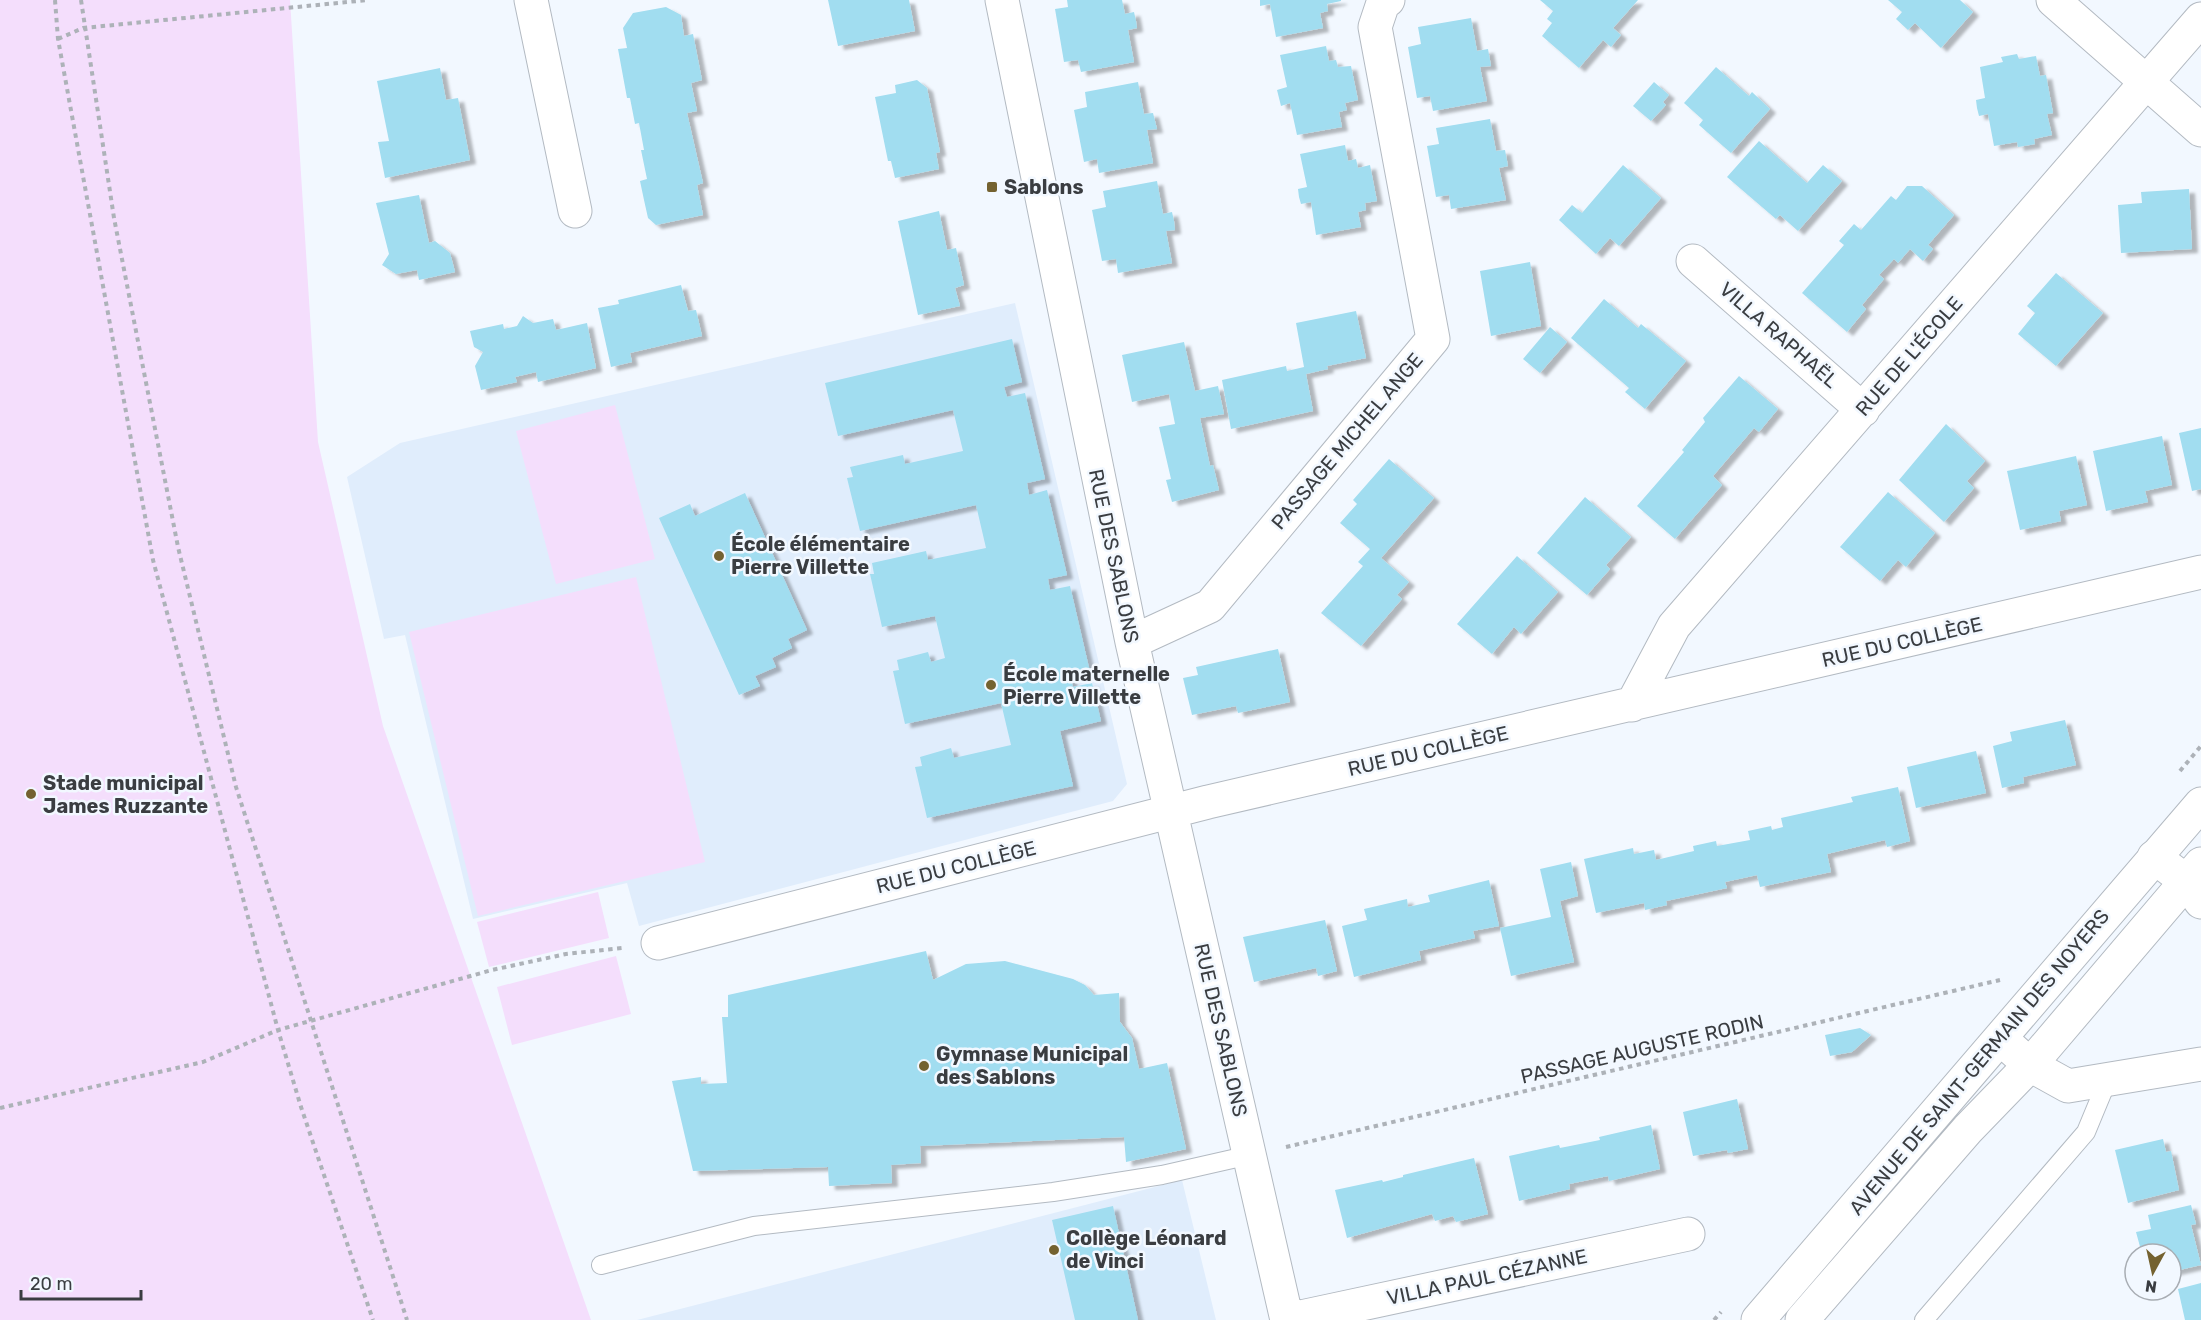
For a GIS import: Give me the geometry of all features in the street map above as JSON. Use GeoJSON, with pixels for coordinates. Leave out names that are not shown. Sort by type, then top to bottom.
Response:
{"type":"FeatureCollection","features":[{"type":"Feature","properties":{"kind":"street"},"geometry":{"type":"LineString","coordinates":[[531,0],[575,211]]}},
{"type":"Feature","properties":{"kind":"street","name":"RUE DES SABLONS"},"geometry":{"type":"LineString","coordinates":[[1002,0],[1132,642],[1169,813],[1287,1320]]}},
{"type":"Feature","properties":{"kind":"street","name":"PASSAGE MICHEL ANGE"},"geometry":{"type":"LineString","coordinates":[[1132,642],[1210,606],[1433,339],[1375,27],[1383,3],[1388,0]]}},
{"type":"Feature","properties":{"kind":"street"},"geometry":{"type":"LineString","coordinates":[[2053,0],[2201,130]]}},
{"type":"Feature","properties":{"kind":"street","name":"RUE DE L'ÉCOLE"},"geometry":{"type":"LineString","coordinates":[[1632,705],[1674,626],[2201,19]]}},
{"type":"Feature","properties":{"kind":"street","name":"VILLA RAPHAËL"},"geometry":{"type":"LineString","coordinates":[[1693,261],[1863,410]]}},
{"type":"Feature","properties":{"kind":"street","name":"RUE DU COLLÈGE"},"geometry":{"type":"LineString","coordinates":[[658,943],[1169,813],[2201,572]]}},
{"type":"Feature","properties":{"kind":"street","name":"AVENUE DE SAINT-GERMAIN DES NOYERS"},"geometry":{"type":"LineString","coordinates":[[1758,1320],[2201,804]]}},
{"type":"Feature","properties":{"kind":"street"},"geometry":{"type":"LineString","coordinates":[[2154,857],[2196,882]]}},
{"type":"Feature","properties":{"kind":"street","name":"AVENUE DE SAINT-GERMAIN DES NOYERS"},"geometry":{"type":"LineString","coordinates":[[1802,1320],[1968,1129],[2030,1065],[2196,882]]}},
{"type":"Feature","properties":{"kind":"street"},"geometry":{"type":"LineString","coordinates":[[2001,1038],[2030,1065],[2068,1086],[2201,1064]]}},
{"type":"Feature","properties":{"kind":"street","name":"VILLA PAUL CÉZANNE"},"geometry":{"type":"LineString","coordinates":[[1287,1320],[1688,1234]]}},
{"type":"Feature","properties":{"kind":"lane"},"geometry":{"type":"LineString","coordinates":[[1924,1320],[2086,1132],[2108,1079]]}},
{"type":"Feature","properties":{"kind":"lane"},"geometry":{"type":"LineString","coordinates":[[601,1265],[754,1226],[1064,1190],[1162,1175],[1250,1155]]}},
{"type":"Feature","properties":{"kind":"path"},"geometry":{"type":"LineString","coordinates":[[55,0],[58,39],[153,560],[278,1030],[301,1107],[373,1320]]}},
{"type":"Feature","properties":{"kind":"path"},"geometry":{"type":"LineString","coordinates":[[81,0],[83,28],[114,218],[178,547],[236,787],[407,1320]]}},
{"type":"Feature","properties":{"kind":"path"},"geometry":{"type":"LineString","coordinates":[[58,39],[83,28],[368,0]]}},
{"type":"Feature","properties":{"kind":"path"},"geometry":{"type":"LineString","coordinates":[[0,1108],[202,1062],[278,1030],[492,970],[566,954],[658,943]]}},
{"type":"Feature","properties":{"kind":"path","name":"PASSAGE AUGUSTE RODIN"},"geometry":{"type":"LineString","coordinates":[[1250,1155],[2007,979],[2035,998]]}},
{"type":"Feature","properties":{"kind":"shaded area"},"geometry":{"type":"Polygon","coordinates":[[[0,0],[290,0],[318,442],[383,726],[591,1320],[0,1320],[0,0]]]}},
{"type":"Feature","properties":{"kind":"shaded area","name":"École élémentaire Pierre Villette"},"geometry":{"type":"Polygon","coordinates":[[[1015,303],[1127,784],[1113,801],[639,926],[627,883],[473,919],[405,635],[384,639],[347,477],[400,443],[1015,303]]]}},
{"type":"Feature","properties":{"kind":"shaded area"},"geometry":{"type":"Polygon","coordinates":[[[615,405],[655,559],[556,584],[516,431],[615,405]]]}},
{"type":"Feature","properties":{"kind":"shaded area"},"geometry":{"type":"Polygon","coordinates":[[[636,577],[705,862],[478,916],[409,632],[636,577]]]}},
{"type":"Feature","properties":{"kind":"shaded area"},"geometry":{"type":"Polygon","coordinates":[[[598,892],[609,938],[489,967],[477,922],[598,892]]]}},
{"type":"Feature","properties":{"kind":"shaded area"},"geometry":{"type":"Polygon","coordinates":[[[616,956],[631,1014],[512,1045],[497,987],[616,956]]]}},
{"type":"Feature","properties":{"kind":"shaded area","name":"Collège Léonard de Vinci"},"geometry":{"type":"Polygon","coordinates":[[[1182,1180],[1216,1320],[637,1320],[1182,1180]]]}},
{"type":"Feature","properties":{"kind":"building"},"geometry":{"type":"Polygon","coordinates":[[[828,0],[909,0],[915,31],[838,46],[828,0]]]}},
{"type":"Feature","properties":{"kind":"building"},"geometry":{"type":"Polygon","coordinates":[[[1067,0],[1122,0],[1125,14],[1134,12],[1136,21],[1137,28],[1128,30],[1134,62],[1081,72],[1078,60],[1064,62],[1055,9],[1068,7],[1067,0]]]}},
{"type":"Feature","properties":{"kind":"building"},"geometry":{"type":"Polygon","coordinates":[[[1260,0],[1341,1],[1327,4],[1328,11],[1320,13],[1323,28],[1276,37],[1270,4],[1260,6],[1260,0]]]}},
{"type":"Feature","properties":{"kind":"building"},"geometry":{"type":"Polygon","coordinates":[[[1540,0],[1638,0],[1613,28],[1621,35],[1611,47],[1603,40],[1579,68],[1542,36],[1552,23],[1547,19],[1553,11],[1540,0]]]}},
{"type":"Feature","properties":{"kind":"building"},"geometry":{"type":"Polygon","coordinates":[[[1888,0],[1960,0],[1973,12],[1941,48],[1915,23],[1908,30],[1896,19],[1902,12],[1888,0]]]}},
{"type":"Feature","properties":{"kind":"building"},"geometry":{"type":"Polygon","coordinates":[[[666,7],[681,15],[684,36],[693,34],[702,80],[691,83],[697,111],[687,113],[703,183],[697,185],[703,215],[656,225],[648,218],[644,200],[640,181],[647,179],[641,150],[644,150],[639,123],[635,124],[630,98],[627,98],[618,49],[627,48],[623,28],[633,13],[666,7]]]}},
{"type":"Feature","properties":{"kind":"building"},"geometry":{"type":"Polygon","coordinates":[[[1471,18],[1477,51],[1488,49],[1491,66],[1480,67],[1487,101],[1433,111],[1430,96],[1417,98],[1408,47],[1421,44],[1418,27],[1471,18]]]}},
{"type":"Feature","properties":{"kind":"building"},"geometry":{"type":"Polygon","coordinates":[[[1326,46],[1329,61],[1336,60],[1338,67],[1351,66],[1358,100],[1345,103],[1347,110],[1339,112],[1342,127],[1297,135],[1290,103],[1281,106],[1277,90],[1287,87],[1280,55],[1326,46]]]}},
{"type":"Feature","properties":{"kind":"building"},"geometry":{"type":"Polygon","coordinates":[[[2017,54],[2019,59],[2036,56],[2040,76],[2046,75],[2053,113],[2047,114],[2052,135],[2034,139],[2035,144],[2018,147],[2017,142],[1994,146],[1988,114],[1979,116],[1977,108],[1976,100],[1985,98],[1980,67],[2003,62],[2001,57],[2017,54]]]}},
{"type":"Feature","properties":{"kind":"building"},"geometry":{"type":"Polygon","coordinates":[[[1716,67],[1749,96],[1752,92],[1770,109],[1731,153],[1699,125],[1703,120],[1684,103],[1716,67]]]}},
{"type":"Feature","properties":{"kind":"building"},"geometry":{"type":"Polygon","coordinates":[[[440,68],[446,100],[458,98],[470,160],[385,178],[378,142],[389,141],[377,81],[440,68]]]}},
{"type":"Feature","properties":{"kind":"building"},"geometry":{"type":"Polygon","coordinates":[[[917,80],[927,88],[940,152],[936,153],[939,169],[895,178],[891,161],[888,161],[875,97],[896,93],[895,85],[917,80]]]}},
{"type":"Feature","properties":{"kind":"building"},"geometry":{"type":"Polygon","coordinates":[[[1138,82],[1144,114],[1153,113],[1157,129],[1147,130],[1153,163],[1099,173],[1097,159],[1084,162],[1074,110],[1087,107],[1085,92],[1138,82]]]}},
{"type":"Feature","properties":{"kind":"building"},"geometry":{"type":"Polygon","coordinates":[[[1654,82],[1669,95],[1663,102],[1666,105],[1651,121],[1633,106],[1654,82]]]}},
{"type":"Feature","properties":{"kind":"building"},"geometry":{"type":"Polygon","coordinates":[[[1490,119],[1496,151],[1505,150],[1508,166],[1499,168],[1506,200],[1451,209],[1449,195],[1436,197],[1427,146],[1439,144],[1436,128],[1490,119]]]}},
{"type":"Feature","properties":{"kind":"building"},"geometry":{"type":"Polygon","coordinates":[[[1759,141],[1807,183],[1823,165],[1842,181],[1798,231],[1780,215],[1776,219],[1727,177],[1759,141]]]}},
{"type":"Feature","properties":{"kind":"building"},"geometry":{"type":"Polygon","coordinates":[[[1345,145],[1348,161],[1356,159],[1358,168],[1370,165],[1377,201],[1365,203],[1366,210],[1358,212],[1361,227],[1316,235],[1311,202],[1301,204],[1299,197],[1298,189],[1307,187],[1300,154],[1345,145]]]}},
{"type":"Feature","properties":{"kind":"building"},"geometry":{"type":"Polygon","coordinates":[[[1623,165],[1661,198],[1619,246],[1610,238],[1596,254],[1559,220],[1572,205],[1582,213],[1623,165]]]}},
{"type":"Feature","properties":{"kind":"building"},"geometry":{"type":"Polygon","coordinates":[[[1157,181],[1163,214],[1172,212],[1174,221],[1175,230],[1166,231],[1172,263],[1118,273],[1116,259],[1102,261],[1092,210],[1106,207],[1103,191],[1157,181]]]}},
{"type":"Feature","properties":{"kind":"building"},"geometry":{"type":"Polygon","coordinates":[[[1907,186],[1922,186],[1954,215],[1928,245],[1933,249],[1923,261],[1910,249],[1898,263],[1894,259],[1879,275],[1884,279],[1862,305],[1866,309],[1847,332],[1802,293],[1844,245],[1839,241],[1854,224],[1861,230],[1891,196],[1896,200],[1907,186]]]}},
{"type":"Feature","properties":{"kind":"building"},"geometry":{"type":"Polygon","coordinates":[[[2189,189],[2192,249],[2121,253],[2118,205],[2142,203],[2141,192],[2189,189]]]}},
{"type":"Feature","properties":{"kind":"building"},"geometry":{"type":"Polygon","coordinates":[[[419,195],[429,243],[435,241],[450,253],[455,272],[419,280],[417,270],[396,274],[382,265],[389,254],[376,203],[419,195]]]}},
{"type":"Feature","properties":{"kind":"building"},"geometry":{"type":"Polygon","coordinates":[[[939,211],[947,250],[956,248],[964,285],[955,288],[960,306],[918,315],[898,221],[939,211]]]}},
{"type":"Feature","properties":{"kind":"building"},"geometry":{"type":"Polygon","coordinates":[[[1530,262],[1541,326],[1491,336],[1480,271],[1530,262]]]}},
{"type":"Feature","properties":{"kind":"building"},"geometry":{"type":"Polygon","coordinates":[[[2056,273],[2103,313],[2056,366],[2018,334],[2035,313],[2027,306],[2056,273]]]}},
{"type":"Feature","properties":{"kind":"building"},"geometry":{"type":"Polygon","coordinates":[[[681,285],[688,311],[696,310],[702,336],[630,353],[632,362],[611,367],[598,308],[619,304],[618,300],[681,285]]]}},
{"type":"Feature","properties":{"kind":"building"},"geometry":{"type":"Polygon","coordinates":[[[1604,299],[1638,328],[1641,324],[1686,361],[1645,409],[1625,392],[1629,388],[1571,338],[1604,299]]]}},
{"type":"Feature","properties":{"kind":"building"},"geometry":{"type":"Polygon","coordinates":[[[1356,311],[1366,358],[1327,366],[1328,369],[1306,374],[1313,411],[1231,429],[1222,380],[1286,366],[1287,371],[1304,367],[1296,323],[1356,311]]]}},
{"type":"Feature","properties":{"kind":"building"},"geometry":{"type":"Polygon","coordinates":[[[523,316],[533,323],[553,319],[556,330],[587,323],[596,368],[538,382],[536,372],[515,377],[517,382],[481,390],[475,366],[483,352],[474,347],[470,331],[503,324],[504,329],[517,326],[523,316]]]}},
{"type":"Feature","properties":{"kind":"building"},"geometry":{"type":"Polygon","coordinates":[[[1550,327],[1567,342],[1540,373],[1523,359],[1550,327]]]}},
{"type":"Feature","properties":{"kind":"building"},"geometry":{"type":"Polygon","coordinates":[[[1012,339],[1022,382],[1004,387],[1007,397],[1025,393],[1045,479],[1027,483],[1029,495],[1047,490],[1067,575],[1048,579],[1050,590],[1070,586],[1090,672],[1070,676],[1073,687],[1092,683],[1101,721],[1060,731],[1073,786],[927,818],[915,767],[922,766],[920,757],[951,748],[954,758],[1011,745],[1001,703],[905,724],[893,671],[899,670],[897,660],[928,652],[931,662],[945,658],[935,616],[882,627],[870,574],[874,574],[872,563],[926,551],[928,560],[986,548],[976,505],[860,531],[847,478],[853,477],[850,467],[903,455],[905,464],[963,451],[953,410],[838,436],[825,383],[1012,339]]]}},
{"type":"Feature","properties":{"kind":"building"},"geometry":{"type":"Polygon","coordinates":[[[1184,342],[1195,391],[1218,386],[1224,414],[1200,418],[1210,466],[1213,465],[1219,490],[1172,502],[1166,480],[1171,479],[1159,427],[1175,424],[1169,394],[1132,402],[1122,355],[1184,342]]]}},
{"type":"Feature","properties":{"kind":"building"},"geometry":{"type":"Polygon","coordinates":[[[1739,376],[1778,409],[1759,432],[1754,428],[1713,476],[1722,485],[1675,539],[1637,506],[1684,452],[1682,450],[1705,422],[1703,418],[1739,376]]]}},
{"type":"Feature","properties":{"kind":"building"},"geometry":{"type":"Polygon","coordinates":[[[1946,424],[1985,461],[1967,481],[1974,488],[1944,522],[1899,480],[1946,424]]]}},
{"type":"Feature","properties":{"kind":"building"},"geometry":{"type":"Polygon","coordinates":[[[2201,428],[2201,489],[2192,491],[2179,433],[2201,428]]]}},
{"type":"Feature","properties":{"kind":"building"},"geometry":{"type":"Polygon","coordinates":[[[2162,436],[2172,485],[2145,491],[2148,502],[2106,511],[2093,451],[2162,436]]]}},
{"type":"Feature","properties":{"kind":"building"},"geometry":{"type":"Polygon","coordinates":[[[2076,456],[2087,505],[2059,511],[2061,521],[2020,530],[2007,471],[2076,456]]]}},
{"type":"Feature","properties":{"kind":"building"},"geometry":{"type":"Polygon","coordinates":[[[1389,459],[1434,498],[1381,558],[1409,582],[1397,595],[1402,599],[1361,646],[1321,613],[1363,566],[1358,562],[1370,549],[1340,523],[1357,504],[1353,500],[1389,459]]]}},
{"type":"Feature","properties":{"kind":"building"},"geometry":{"type":"Polygon","coordinates":[[[1888,492],[1935,533],[1906,567],[1898,560],[1880,581],[1840,547],[1888,492]]]}},
{"type":"Feature","properties":{"kind":"building"},"geometry":{"type":"Polygon","coordinates":[[[745,493],[807,630],[788,639],[792,648],[772,658],[776,667],[755,676],[760,686],[739,695],[659,518],[690,504],[695,516],[745,493]]]}},
{"type":"Feature","properties":{"kind":"building"},"geometry":{"type":"Polygon","coordinates":[[[1585,497],[1631,537],[1606,565],[1610,569],[1587,595],[1537,553],[1585,497]]]}},
{"type":"Feature","properties":{"kind":"building"},"geometry":{"type":"Polygon","coordinates":[[[1517,556],[1558,592],[1521,634],[1514,627],[1492,654],[1457,624],[1517,556]]]}},
{"type":"Feature","properties":{"kind":"building"},"geometry":{"type":"Polygon","coordinates":[[[1278,649],[1290,702],[1238,713],[1236,706],[1192,715],[1183,678],[1198,675],[1196,667],[1278,649]]]}},
{"type":"Feature","properties":{"kind":"building"},"geometry":{"type":"Polygon","coordinates":[[[2065,720],[2076,765],[2023,777],[2024,783],[2002,788],[1993,746],[2012,741],[2010,732],[2065,720]]]}},
{"type":"Feature","properties":{"kind":"building"},"geometry":{"type":"Polygon","coordinates":[[[1976,751],[1986,793],[1916,808],[1907,767],[1976,751]]]}},
{"type":"Feature","properties":{"kind":"building"},"geometry":{"type":"Polygon","coordinates":[[[1898,787],[1910,841],[1887,847],[1885,840],[1827,854],[1831,872],[1760,887],[1757,875],[1725,882],[1727,888],[1666,901],[1667,905],[1645,910],[1644,903],[1596,913],[1584,859],[1633,848],[1634,854],[1654,850],[1656,860],[1694,851],[1693,846],[1716,841],[1717,846],[1750,840],[1748,831],[1771,826],[1772,830],[1783,827],[1781,818],[1853,802],[1851,797],[1898,787]]]}},
{"type":"Feature","properties":{"kind":"building"},"geometry":{"type":"Polygon","coordinates":[[[1571,862],[1578,896],[1560,901],[1574,962],[1511,976],[1500,928],[1551,917],[1540,869],[1571,862]]]}},
{"type":"Feature","properties":{"kind":"building"},"geometry":{"type":"Polygon","coordinates":[[[1489,880],[1499,926],[1473,931],[1475,938],[1419,951],[1421,960],[1354,977],[1342,926],[1367,920],[1364,909],[1407,899],[1408,907],[1430,902],[1428,895],[1489,880]]]}},
{"type":"Feature","properties":{"kind":"building"},"geometry":{"type":"Polygon","coordinates":[[[1325,920],[1337,971],[1318,976],[1316,968],[1254,982],[1243,937],[1325,920]]]}},
{"type":"Feature","properties":{"kind":"building","name":"Gymnase Municipal des Sablons"},"geometry":{"type":"Polygon","coordinates":[[[926,951],[933,980],[966,964],[1005,961],[1073,979],[1085,985],[1094,995],[1119,993],[1120,1022],[1132,1038],[1139,1069],[1167,1063],[1186,1149],[1126,1162],[1124,1137],[920,1146],[921,1163],[891,1165],[892,1183],[829,1186],[828,1167],[693,1171],[672,1081],[701,1077],[701,1084],[727,1083],[722,1017],[728,1017],[728,995],[926,951]]]}},
{"type":"Feature","properties":{"kind":"building"},"geometry":{"type":"Polygon","coordinates":[[[1860,1028],[1871,1035],[1852,1052],[1830,1056],[1825,1035],[1860,1028]]]}},
{"type":"Feature","properties":{"kind":"building"},"geometry":{"type":"Polygon","coordinates":[[[1737,1099],[1748,1149],[1693,1156],[1683,1112],[1737,1099]]]}},
{"type":"Feature","properties":{"kind":"building"},"geometry":{"type":"Polygon","coordinates":[[[1651,1125],[1660,1169],[1609,1181],[1608,1176],[1569,1184],[1570,1189],[1519,1201],[1509,1156],[1559,1145],[1560,1148],[1600,1140],[1599,1137],[1651,1125]]]}},
{"type":"Feature","properties":{"kind":"building"},"geometry":{"type":"Polygon","coordinates":[[[2163,1139],[2166,1152],[2171,1151],[2179,1190],[2128,1203],[2115,1150],[2163,1139]]]}},
{"type":"Feature","properties":{"kind":"building"},"geometry":{"type":"Polygon","coordinates":[[[1474,1158],[1488,1214],[1456,1222],[1453,1216],[1435,1221],[1432,1214],[1347,1238],[1335,1190],[1382,1180],[1383,1182],[1474,1158]]]}},
{"type":"Feature","properties":{"kind":"building"},"geometry":{"type":"Polygon","coordinates":[[[2191,1205],[2196,1224],[2191,1225],[2201,1265],[2183,1269],[2183,1242],[2139,1242],[2136,1232],[2151,1229],[2148,1215],[2191,1205]]]}},
{"type":"Feature","properties":{"kind":"building"},"geometry":{"type":"Polygon","coordinates":[[[1113,1206],[1138,1320],[1075,1320],[1052,1220],[1113,1206]]]}},
{"type":"Feature","properties":{"kind":"building"},"geometry":{"type":"Polygon","coordinates":[[[2201,1283],[2201,1320],[2185,1320],[2181,1302],[2183,1302],[2183,1288],[2201,1283]]]}},
{"type":"Feature","properties":{"kind":"place","name":"Sablons"},"geometry":{"type":"Point","coordinates":[992,187]}},
{"type":"Feature","properties":{"kind":"place","name":"École élémentaire Pierre Villette"},"geometry":{"type":"Point","coordinates":[719,556]}},
{"type":"Feature","properties":{"kind":"place","name":"École maternelle Pierre Villette"},"geometry":{"type":"Point","coordinates":[991,685]}},
{"type":"Feature","properties":{"kind":"place","name":"Stade municipal James Ruzzante"},"geometry":{"type":"Point","coordinates":[31,794]}},
{"type":"Feature","properties":{"kind":"place","name":"Gymnase Municipal des Sablons"},"geometry":{"type":"Point","coordinates":[924,1066]}},
{"type":"Feature","properties":{"kind":"place","name":"Collège Léonard de Vinci"},"geometry":{"type":"Point","coordinates":[1054,1250]}}]}
